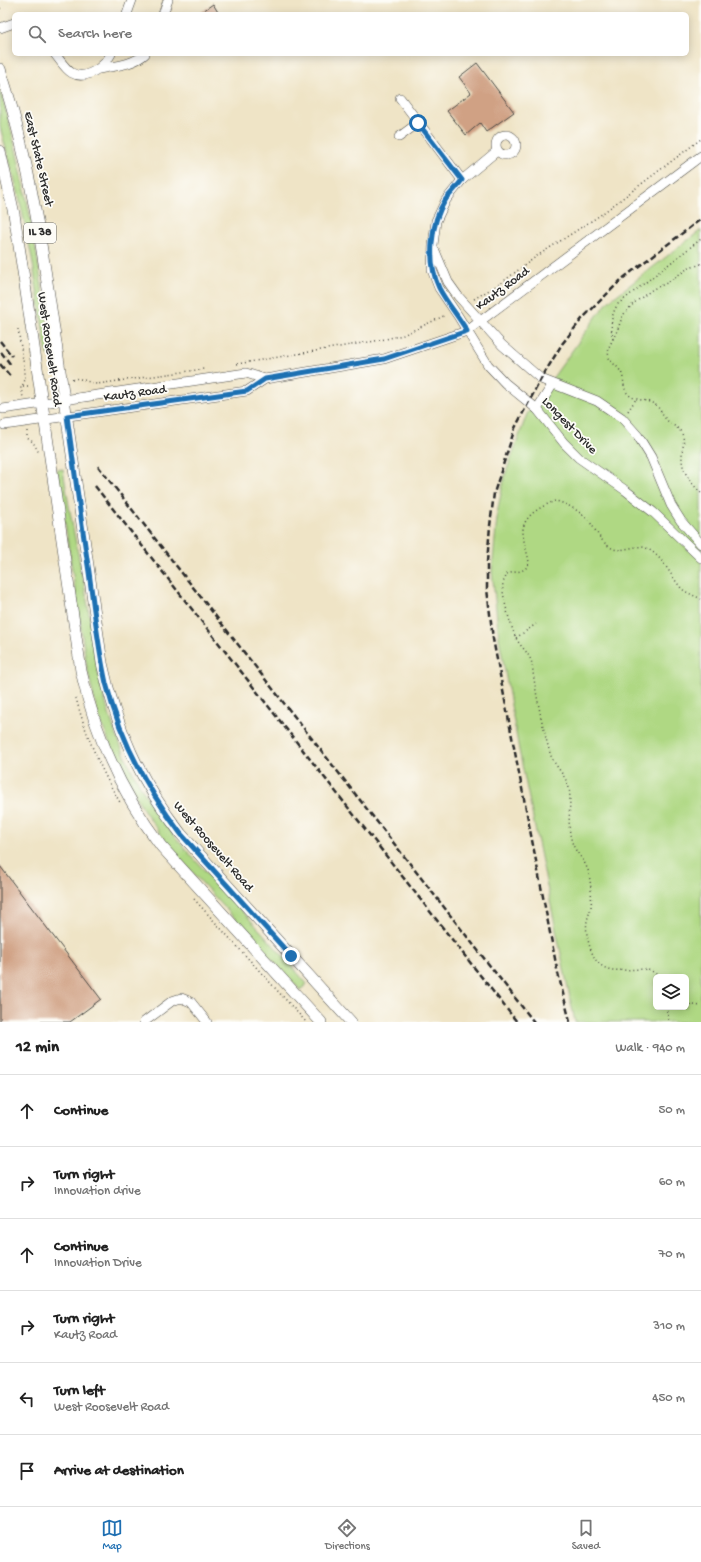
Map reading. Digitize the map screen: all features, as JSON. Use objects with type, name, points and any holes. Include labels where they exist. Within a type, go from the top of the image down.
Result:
[{"type":"main road","name":"East State Street","points":[[0,70],[13,113],[35,205],[64,399]]},
{"type":"main road","name":"West Roosevelt Road","points":[[0,151],[18,238],[81,670],[92,716],[111,764],[133,805],[162,846],[321,1022]]},
{"type":"main road","name":"West Roosevelt Road","points":[[64,399],[102,663],[112,704],[128,749],[145,782],[166,815],[181,834],[351,1022]]},
{"type":"street","points":[[128,12],[132,0]]},
{"type":"street","points":[[164,12],[168,0]]},
{"type":"street","points":[[0,28],[12,24]]},
{"type":"street","points":[[57,56],[72,72],[77,75],[84,74],[106,64],[111,56]]},
{"type":"street","points":[[97,69],[132,62],[142,56]]},
{"type":"street","points":[[400,98],[462,180]]},
{"type":"street","points":[[399,137],[418,123]]},
{"type":"street","name":"Longest Drive","points":[[497,151],[462,180],[446,200],[436,221],[432,270],[439,288],[488,365],[504,383],[537,409],[564,443],[579,458],[625,490],[652,512],[701,558]]},
{"type":"street","name":"Kautz Road","points":[[4,425],[247,391],[265,379],[384,359],[467,331],[701,156]]},
{"type":"street","name":"Longest Drive","points":[[433,245],[448,282],[480,322],[527,368],[541,379],[597,401],[622,418],[638,436],[651,457],[671,505],[681,521],[701,544]]},
{"type":"street","name":"Kautz Road","points":[[2,409],[246,373],[265,379]]},
{"type":"street","points":[[537,409],[553,384]]},
{"type":"street","points":[[144,1022],[172,1001],[181,998],[191,1002],[207,1022]]},
{"type":"path","points":[[473,300],[501,283],[537,256],[599,216],[701,139]]},
{"type":"path","points":[[613,339],[611,332],[611,321],[614,309],[618,304],[701,239]]},
{"type":"path","points":[[701,264],[687,269],[667,283],[653,289],[634,303],[623,315],[609,347],[608,357],[622,374],[625,391],[636,399],[654,404],[660,409],[665,419],[682,434],[684,442],[682,465],[688,478],[701,493]]},
{"type":"path","points":[[236,364],[381,340],[403,334],[446,315]]},
{"type":"path","points":[[18,329],[25,372],[25,380],[21,388],[22,389]]},
{"type":"path","points":[[72,379],[84,379],[90,383],[97,384],[208,369]]},
{"type":"path","points":[[622,418],[636,399]]},
{"type":"path","points":[[655,974],[645,969],[618,971],[608,969],[600,965],[594,957],[587,932],[587,922],[591,899],[590,880],[587,868],[574,849],[571,840],[569,823],[569,789],[567,782],[555,765],[550,754],[539,706],[532,663],[529,654],[516,638],[504,597],[503,583],[507,574],[522,571],[527,568],[529,564],[523,533],[526,521],[537,511],[555,501],[569,505],[582,514],[590,522],[603,541],[612,549],[647,548],[662,562],[688,594],[701,599]]},
{"type":"path","points":[[516,638],[536,624]]},
{"type":"path","points":[[689,1004],[701,1006]]},
{"type":"path","points":[[667,1010],[669,1022]]},
{"type":"green space","points":[[0,90],[17,155],[31,221],[52,354],[47,355],[32,258],[18,192],[0,127]]},
{"type":"green space","points":[[701,230],[701,1022],[575,1022],[519,750],[499,638],[492,571],[498,508],[505,475],[527,414],[609,301]]},
{"type":"green space","points":[[63,469],[70,514],[87,598],[95,657],[101,686],[113,725],[128,763],[148,799],[172,834],[274,945],[307,984],[300,990],[172,850],[143,809],[118,764],[98,715],[87,668],[57,470]]},
{"type":"building","points":[[213,4],[218,12],[201,12]]},
{"type":"building","points":[[477,63],[514,112],[486,132],[480,123],[466,135],[447,111],[471,93],[459,77]]},
{"type":"building","points":[[0,866],[101,999],[70,1022],[0,1022]]},
{"type":"railway","points":[[570,1022],[557,969],[493,639],[487,589],[487,562],[494,493],[515,428],[541,379],[562,344],[582,319],[622,279],[701,219]]},
{"type":"railway","points":[[0,341],[12,356]]},
{"type":"railway","points":[[1,352],[11,365]]},
{"type":"railway","points":[[0,364],[10,376]]},
{"type":"railway","points":[[98,466],[534,1022]]},
{"type":"railway","points":[[95,486],[517,1022]]},
{"type":"route","points":[[291,956],[193,848],[166,815],[145,782],[128,749],[112,704],[102,663],[67,416],[247,391],[265,379],[384,359],[467,331],[439,288],[432,270],[436,221],[446,200],[462,180],[418,123]]}]
